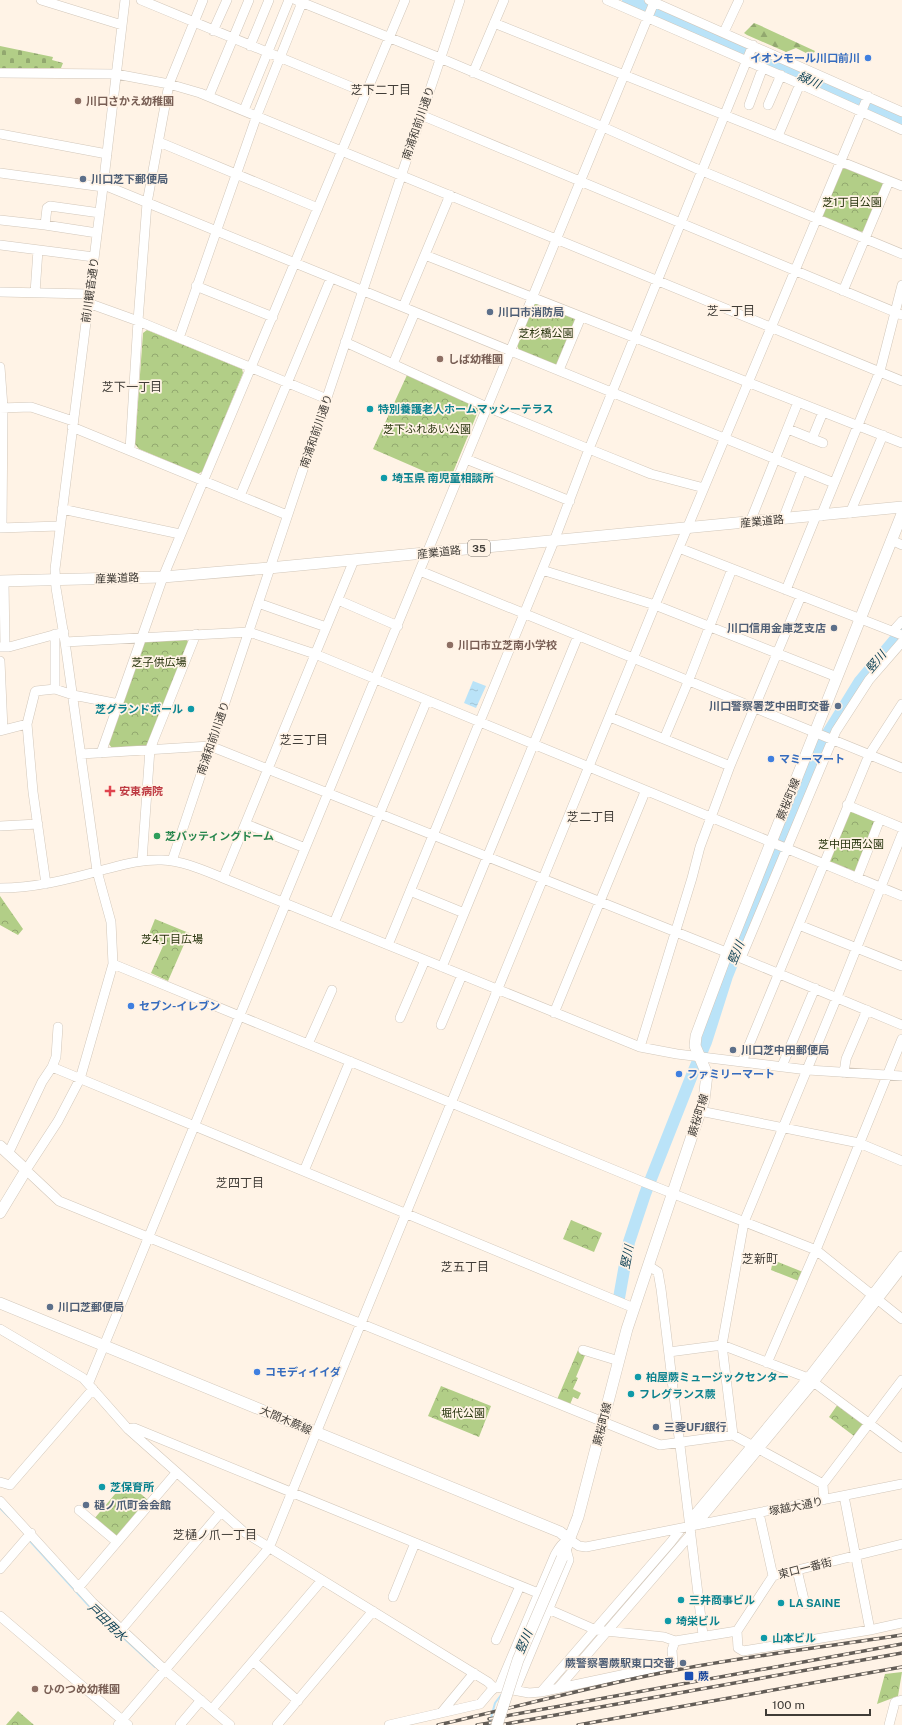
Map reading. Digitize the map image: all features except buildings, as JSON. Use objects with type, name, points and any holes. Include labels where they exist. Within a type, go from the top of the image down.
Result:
[{"type":"main road","name":"産業道路","points":[[2,581],[162,577],[270,568],[902,507]]},
{"type":"main road","name":"蕨桜町線","points":[[497,1725],[518,1660],[566,1549],[578,1517],[634,1308],[700,1112],[707,1082],[705,1068],[696,1046],[696,1036],[734,956],[772,843],[817,734],[837,677],[902,514]]},
{"type":"main road","points":[[0,1213],[26,1170],[3,1152]]},
{"type":"main road","name":"大間木蕨線","points":[[0,1303],[560,1532],[566,1549]]},
{"type":"street","points":[[40,0],[122,25]]},
{"type":"street","name":"前川観音通り","points":[[59,633],[55,580],[59,526],[104,186],[125,0]]},
{"type":"street","points":[[141,0],[162,4],[213,31],[366,93]]},
{"type":"street","points":[[130,450],[147,203],[169,84],[203,0]]},
{"type":"street","points":[[213,31],[227,0]]},
{"type":"street","points":[[209,96],[249,0]]},
{"type":"street","points":[[250,46],[269,0]]},
{"type":"street","points":[[244,110],[289,0]]},
{"type":"street","points":[[102,753],[162,577],[405,0]]},
{"type":"street","name":"南浦和前川通り","points":[[172,861],[400,174],[460,0]]},
{"type":"street","points":[[474,73],[504,0]]},
{"type":"street","points":[[608,0],[763,67],[902,130]]},
{"type":"street","points":[[724,32],[739,0]]},
{"type":"street","points":[[178,338],[215,231],[257,115],[281,58],[300,1],[440,58],[702,171],[902,254]]},
{"type":"street","points":[[0,1482],[10,1486],[91,1386],[104,1345],[240,1016],[305,848],[511,351],[653,1],[902,112]]},
{"type":"street","points":[[494,22],[902,186]]},
{"type":"street","points":[[388,945],[554,541],[589,449],[752,45]]},
{"type":"street","points":[[748,105],[763,67]]},
{"type":"street","points":[[0,73],[116,74],[169,84],[209,96],[902,381]]},
{"type":"street","points":[[768,105],[781,75]]},
{"type":"street","points":[[778,136],[800,84]]},
{"type":"street","points":[[1,1620],[123,1723],[165,1670],[269,1548],[655,605],[868,96]]},
{"type":"street","points":[[420,115],[898,314]]},
{"type":"street","points":[[0,134],[107,154]]},
{"type":"street","points":[[159,142],[318,208]]},
{"type":"street","points":[[0,173],[104,186],[834,483]]},
{"type":"street","points":[[843,291],[889,181]]},
{"type":"street","points":[[403,307],[450,195]]},
{"type":"street","points":[[44,225],[47,208],[50,206],[100,213]]},
{"type":"street","points":[[0,220],[97,233]]},
{"type":"street","points":[[0,245],[94,257]]},
{"type":"street","points":[[35,293],[38,250]]},
{"type":"street","points":[[425,255],[902,443]]},
{"type":"street","points":[[240,496],[331,278]]},
{"type":"street","points":[[786,590],[834,483],[880,372],[898,314],[902,285]]},
{"type":"street","points":[[196,286],[272,317]]},
{"type":"street","points":[[0,292],[35,293],[88,299],[326,399]]},
{"type":"street","points":[[393,364],[415,312]]},
{"type":"street","points":[[558,370],[581,317]]},
{"type":"street","points":[[345,342],[487,407],[589,449],[651,474],[704,488]]},
{"type":"street","points":[[0,367],[2,467],[1,527],[59,526]]},
{"type":"street","points":[[750,522],[798,402]]},
{"type":"street","points":[[1,408],[31,407],[287,515]]},
{"type":"street","points":[[812,439],[823,412]]},
{"type":"street","points":[[788,429],[823,443]]},
{"type":"street","points":[[850,513],[882,435]]},
{"type":"street","points":[[466,459],[570,501]]},
{"type":"street","points":[[783,519],[802,470]]},
{"type":"street","points":[[62,509],[180,534]]},
{"type":"street","points":[[891,540],[902,545]]},
{"type":"street","points":[[679,548],[897,633],[902,621]]},
{"type":"street","points":[[223,878],[354,560]]},
{"type":"street","points":[[664,739],[732,569]]},
{"type":"street","points":[[542,570],[655,605],[837,677]]},
{"type":"street","points":[[420,571],[634,658],[754,709],[902,768]]},
{"type":"street","points":[[2,581],[3,647],[59,633]]},
{"type":"street","points":[[640,1047],[676,932],[700,847],[730,766],[801,596]]},
{"type":"street","points":[[338,600],[398,626]]},
{"type":"street","points":[[258,603],[326,627]]},
{"type":"street","points":[[65,642],[141,636],[249,632],[316,654],[646,792],[902,896]]},
{"type":"street","points":[[59,633],[65,642],[97,871],[111,922],[113,964],[80,1079],[58,1121],[26,1170],[59,1201],[603,1423],[660,1445],[733,1435],[823,1484]]},
{"type":"street","points":[[55,689],[59,633]]},
{"type":"street","points":[[142,861],[150,749],[196,634]]},
{"type":"street","points":[[442,967],[532,744],[578,636]]},
{"type":"street","points":[[734,956],[785,848],[831,740],[869,680],[902,642]]},
{"type":"street","points":[[0,661],[1,730],[27,724]]},
{"type":"street","points":[[46,884],[33,792],[27,724],[35,692],[36,690],[55,689],[73,695],[119,704]]},
{"type":"street","points":[[334,923],[426,700]]},
{"type":"street","points":[[742,1062],[800,925],[868,755],[902,704]]},
{"type":"street","points":[[610,717],[730,766]]},
{"type":"street","points":[[81,754],[210,746],[838,997],[902,1025]]},
{"type":"street","points":[[554,1013],[646,792]]},
{"type":"street","points":[[847,805],[902,828]]},
{"type":"street","points":[[857,878],[880,819]]},
{"type":"street","points":[[0,826],[38,824]]},
{"type":"street","points":[[246,824],[305,848]]},
{"type":"street","points":[[733,1435],[722,1345],[744,1222],[782,1127],[808,1070],[838,997],[856,947],[902,834]]},
{"type":"street","points":[[0,888],[18,888],[46,884],[142,861],[172,861],[186,864],[223,878],[640,1047],[808,1070],[902,1076]]},
{"type":"street","points":[[410,891],[464,913]]},
{"type":"street","points":[[800,925],[902,966]]},
{"type":"street","points":[[400,1018],[424,960]]},
{"type":"street","points":[[113,964],[649,1184],[816,1250],[902,1320]]},
{"type":"street","points":[[440,1025],[462,975]]},
{"type":"street","points":[[782,1066],[815,988]]},
{"type":"street","points":[[308,1044],[332,990]]},
{"type":"street","points":[[844,1073],[846,1059],[867,1010]]},
{"type":"street","points":[[3,1152],[52,1067],[56,1056],[58,1027]]},
{"type":"street","points":[[767,1362],[816,1250],[902,1039]]},
{"type":"street","points":[[304,1171],[350,1061]]},
{"type":"street","points":[[52,1067],[634,1308]]},
{"type":"street","points":[[700,1112],[782,1127],[859,1144],[902,1161]]},
{"type":"street","points":[[559,1687],[608,1632],[755,1447],[811,1380],[875,1297],[902,1256]]},
{"type":"street","points":[[649,1266],[656,1270],[659,1275],[692,1527],[702,1635]]},
{"type":"street","points":[[875,1297],[902,1268]]},
{"type":"street","points":[[0,1329],[91,1386],[128,1429],[244,1532],[496,1687],[530,1693],[541,1692],[673,1664],[672,1650],[675,1641]]},
{"type":"street","points":[[669,1352],[722,1345],[811,1380],[902,1448]]},
{"type":"street","points":[[583,1350],[619,1362]]},
{"type":"street","points":[[824,1500],[823,1484],[902,1380]]},
{"type":"street","points":[[128,1429],[134,1428],[538,1593]]},
{"type":"street","points":[[78,1588],[176,1473]]},
{"type":"street","name":"塚越大通り","points":[[566,1549],[578,1546],[586,1547],[692,1527],[902,1484]]},
{"type":"street","points":[[844,1496],[870,1630]]},
{"type":"street","points":[[0,1501],[78,1588],[121,1630],[165,1670],[230,1725]]},
{"type":"street","points":[[79,1510],[117,1542]]},
{"type":"street","points":[[121,1630],[222,1512]]},
{"type":"street","points":[[759,1513],[772,1576]]},
{"type":"street","points":[[541,1692],[596,1630],[671,1542],[681,1528]]},
{"type":"street","points":[[0,1569],[30,1534]]},
{"type":"street","points":[[389,1725],[480,1704],[496,1687],[555,1555],[563,1542],[569,1560],[515,1690]]},
{"type":"street","points":[[393,1597],[415,1543]]},
{"type":"street","name":"東口一番街","points":[[736,1631],[772,1576],[902,1544]]},
{"type":"street","points":[[797,1570],[805,1604],[803,1604]]},
{"type":"street","points":[[212,1709],[322,1580]]},
{"type":"street","points":[[496,1640],[520,1586]]},
{"type":"street","points":[[548,1608],[596,1630],[664,1637],[675,1641],[702,1635],[736,1631],[738,1648],[743,1650],[870,1630],[902,1623]]},
{"type":"street","points":[[277,1725],[373,1611]]},
{"type":"street","points":[[253,1661],[298,1701]]},
{"type":"street","points":[[441,1713],[474,1673]]},
{"type":"street","points":[[180,1725],[201,1700]]},
{"type":"street","points":[[889,1725],[895,1702],[902,1700]]},
{"type":"green space","points":[[754,23],[815,51],[812,56],[796,48],[786,52],[744,33]]},
{"type":"green space","points":[[0,46],[53,57],[52,60],[63,63],[61,68],[0,68]]},
{"type":"green space","name":"芝1丁目公園","points":[[847,165],[885,184],[866,230],[861,232],[824,218],[822,214],[842,167]]},
{"type":"green space","name":"芝杉橋公園","points":[[537,303],[574,317],[576,321],[558,364],[556,365],[519,350],[517,345],[533,305]]},
{"type":"green space","points":[[147,330],[242,369],[243,373],[203,471],[198,474],[139,449],[135,444],[143,333]]},
{"type":"green space","name":"芝下ふれあい公園","points":[[407,375],[478,407],[479,409],[449,482],[373,449]]},
{"type":"green space","name":"芝子供広場","points":[[185,638],[189,643],[149,744],[145,747],[112,748],[108,743],[143,643],[147,640]]},
{"type":"green space","name":"芝中田西公園","points":[[848,811],[876,820],[857,870],[853,872],[831,863],[829,857]]},
{"type":"green space","points":[[0,896],[23,929],[18,935],[0,925]]},
{"type":"green space","name":"芝4丁目広場","points":[[155,919],[189,933],[168,981],[151,973],[163,946],[147,939]]},
{"type":"green space","points":[[571,1220],[602,1233],[594,1252],[563,1239]]},
{"type":"green space","points":[[773,1260],[803,1272],[799,1281],[771,1270]]},
{"type":"green space","points":[[578,1350],[586,1353],[576,1377],[578,1378],[573,1389],[581,1393],[578,1399],[573,1397],[569,1407],[556,1402]]},
{"type":"green space","name":"堀代公園","points":[[441,1386],[491,1406],[479,1437],[428,1416]]},
{"type":"green space","points":[[838,1404],[864,1423],[854,1436],[829,1417]]},
{"type":"green space","points":[[126,1481],[149,1501],[120,1535],[114,1535],[94,1519]]},
{"type":"green space","points":[[902,1672],[898,1696],[877,1704],[885,1674]]},
{"type":"green space","points":[[18,1711],[34,1725],[6,1725]]},
{"type":"water","points":[[473,681],[486,686],[476,708],[464,703]]},
{"type":"waterway","name":"緑川","points":[[628,0],[796,72],[902,121]]},
{"type":"waterway","name":"竪川","points":[[619,1298],[629,1242],[645,1194],[706,1042],[727,976],[808,773],[828,733],[860,681],[902,631]]},
{"type":"waterway","name":"戸田用水","points":[[0,1508],[9,1517]]},
{"type":"waterway","name":"戸田用水","points":[[29,1540],[90,1607],[155,1667]]},
{"type":"waterway","name":"竪川","points":[[489,1725],[495,1703],[501,1695]]},
{"type":"railway","points":[[438,1725],[671,1671],[758,1656],[902,1635]]},
{"type":"railway","points":[[489,1719],[902,1644]]},
{"type":"railway","points":[[500,1725],[902,1653]]},
{"type":"railway","points":[[578,1725],[902,1667]]},
{"type":"railway","points":[[477,1725],[495,1722]]},
{"type":"place","name":"イオンモール川口前川","points":[[868,58]]},
{"type":"place","name":"川口さかえ幼稚園","points":[[78,101]]},
{"type":"place","name":"川口芝下郵便局","points":[[83,179]]},
{"type":"place","name":"川口市消防局","points":[[490,312]]},
{"type":"place","name":"しば幼稚園","points":[[440,359]]},
{"type":"place","name":"特別養護老人ホームマッシーテラス","points":[[370,409]]},
{"type":"place","name":"埼玉県 南児童相談所","points":[[384,478]]},
{"type":"place","name":"川口信用金庫芝支店","points":[[834,628]]},
{"type":"place","name":"川口市立芝南小学校","points":[[450,645]]},
{"type":"place","name":"川口警察署芝中田町交番","points":[[838,706]]},
{"type":"place","name":"芝グランドボール","points":[[191,709]]},
{"type":"place","name":"マミーマート","points":[[771,759]]},
{"type":"place","name":"安東病院","points":[[110,791]]},
{"type":"place","name":"芝バッティングドーム","points":[[157,836]]},
{"type":"place","name":"セブン-イレブン","points":[[131,1006]]},
{"type":"place","name":"川口芝中田郵便局","points":[[733,1050]]},
{"type":"place","name":"ファミリーマート","points":[[679,1074]]},
{"type":"place","name":"川口芝郵便局","points":[[50,1307]]},
{"type":"place","name":"コモディイイダ","points":[[257,1372]]},
{"type":"place","name":"柏屋蕨ミュージックセンター","points":[[638,1377]]},
{"type":"place","name":"フレグランス蕨","points":[[631,1394]]},
{"type":"place","name":"三菱UFJ銀行","points":[[656,1427]]},
{"type":"place","name":"芝保育所","points":[[102,1487]]},
{"type":"place","name":"樋ノ爪町会会館","points":[[86,1505]]},
{"type":"place","name":"三井商事ビル","points":[[681,1600]]},
{"type":"place","name":"LA SAINE","points":[[781,1603]]},
{"type":"place","name":"埼栄ビル","points":[[668,1621]]},
{"type":"place","name":"山本ビル","points":[[764,1638]]},
{"type":"place","name":"蕨警察署蕨駅東口交番","points":[[683,1663]]},
{"type":"place","name":"蕨","points":[[689,1676]]},
{"type":"place","name":"ひのつめ幼稚園","points":[[35,1689]]},
{"type":"district","name":"芝下二丁目","points":[[381,90]]},
{"type":"district","name":"芝一丁目","points":[[731,311]]},
{"type":"district","name":"芝下一丁目","points":[[132,387]]},
{"type":"district","name":"芝三丁目","points":[[304,740]]},
{"type":"district","name":"芝二丁目","points":[[591,817]]},
{"type":"district","name":"芝四丁目","points":[[240,1183]]},
{"type":"district","name":"芝新町","points":[[760,1259]]},
{"type":"district","name":"芝五丁目","points":[[465,1267]]},
{"type":"district","name":"芝樋ノ爪一丁目","points":[[215,1535]]}]
